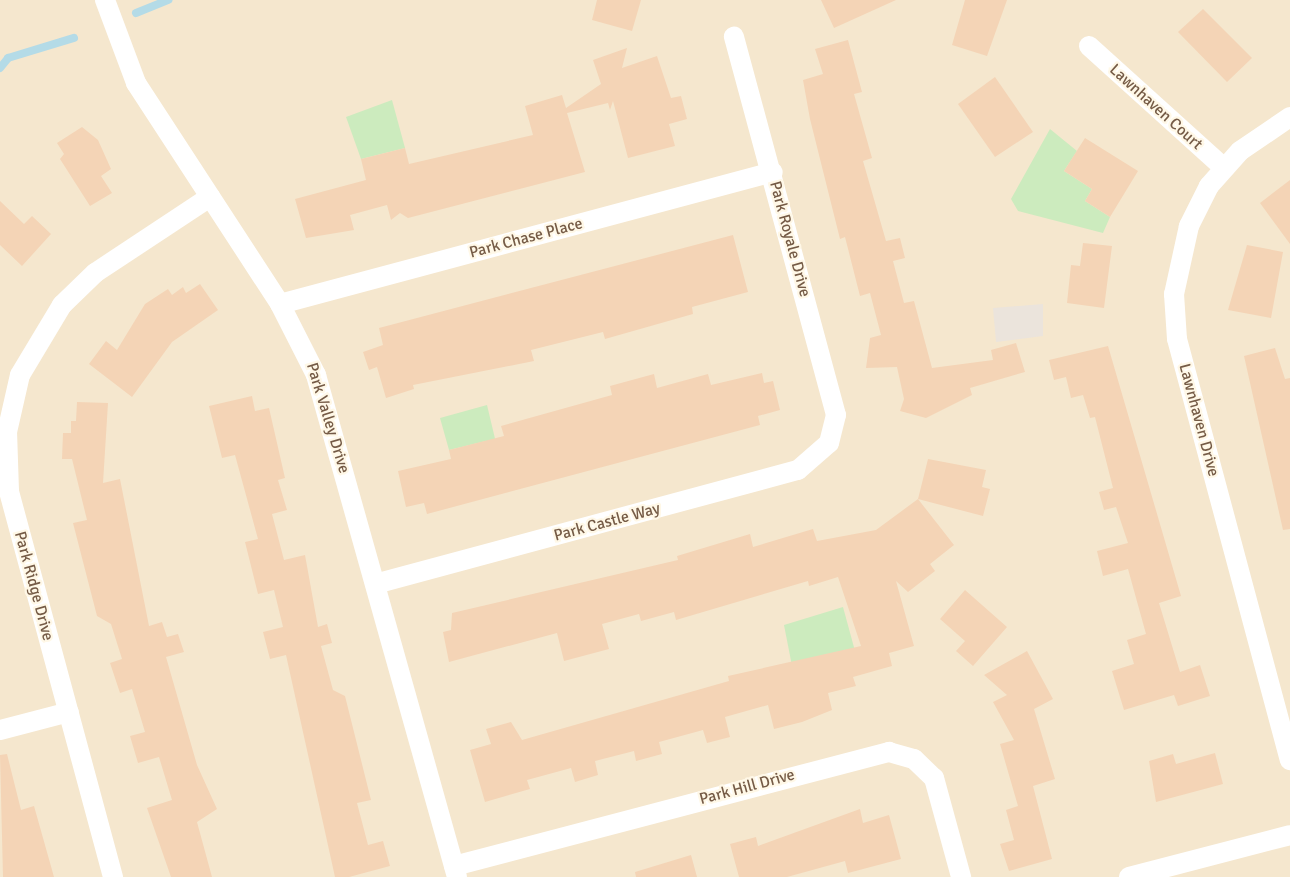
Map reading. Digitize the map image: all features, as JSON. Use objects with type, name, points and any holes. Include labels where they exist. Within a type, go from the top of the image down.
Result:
[{"type":"street","name":"Park Valley Drive","points":[[105,0],[136,83],[280,304],[303,344],[328,411],[455,872]]},
{"type":"street","name":"Park Royale Drive","points":[[734,36],[836,415],[829,443]]},
{"type":"street","name":"Lawnhaven Court","points":[[1089,46],[1224,168]]},
{"type":"street","name":"Lawnhaven Drive","points":[[1290,117],[1224,168],[1189,226],[1176,271],[1177,339],[1290,760]]},
{"type":"street","name":"Park Chase Place","points":[[280,304],[772,172]]},
{"type":"street","name":"Park Ridge Drive","points":[[113,877],[9,491],[10,409],[40,333],[77,288],[210,197]]},
{"type":"street","name":"Park Castle Way","points":[[375,584],[798,470],[818,459],[829,443]]},
{"type":"street","points":[[0,730],[69,712]]},
{"type":"street","name":"Park Hill Drive","points":[[455,872],[890,752],[914,759],[934,778],[961,877]]},
{"type":"street","points":[[1129,877],[1290,835]]},
{"type":"shaded area","points":[[0,0],[1290,0],[1290,877],[0,877]]},
{"type":"shaded area","points":[[1043,304],[1043,336],[996,342],[993,308]]},
{"type":"green space","points":[[392,100],[405,148],[361,159],[346,117]]},
{"type":"green space","points":[[1050,129],[1077,151],[1064,171],[1092,189],[1085,201],[1110,217],[1103,233],[1018,211],[1011,199]]},
{"type":"green space","points":[[487,405],[497,447],[486,441],[449,450],[440,418]]},
{"type":"green space","points":[[843,607],[855,651],[792,666],[784,625]]},
{"type":"building","points":[[597,0],[641,0],[632,31],[592,20]]},
{"type":"building","points":[[821,0],[896,0],[834,28]]},
{"type":"building","points":[[965,0],[1007,0],[987,56],[952,45]]},
{"type":"building","points":[[1203,9],[1252,58],[1227,82],[1178,32]]},
{"type":"building","points":[[848,40],[862,92],[854,94],[872,158],[863,161],[886,241],[900,238],[905,258],[893,261],[904,303],[914,301],[932,368],[993,360],[991,350],[1016,343],[1025,372],[970,388],[972,395],[926,418],[900,411],[904,399],[897,367],[866,368],[870,338],[881,335],[870,293],[860,296],[845,237],[840,239],[810,119],[803,80],[823,74],[815,49]]},
{"type":"building","points":[[627,48],[622,68],[657,56],[671,98],[681,96],[687,119],[669,124],[675,146],[628,158],[613,101],[610,110],[608,103],[567,113],[585,172],[408,218],[400,213],[391,220],[387,205],[350,215],[354,230],[306,238],[295,199],[366,180],[361,159],[405,148],[409,164],[533,135],[525,106],[562,95],[566,108],[601,84],[593,60]]},
{"type":"building","points":[[995,77],[1033,132],[995,157],[958,104]]},
{"type":"building","points":[[82,127],[98,140],[111,169],[101,176],[112,193],[90,206],[60,159],[64,154],[57,143]]},
{"type":"building","points":[[1085,138],[1138,171],[1110,217],[1085,201],[1092,189],[1064,171]]},
{"type":"building","points":[[1290,180],[1290,244],[1260,203]]},
{"type":"building","points":[[0,201],[24,224],[32,216],[51,234],[22,266],[0,245]]},
{"type":"building","points":[[733,235],[748,292],[692,307],[693,314],[605,339],[603,332],[531,350],[534,361],[413,385],[414,389],[386,398],[377,367],[369,370],[363,352],[383,345],[379,328]]},
{"type":"building","points":[[1083,243],[1112,246],[1104,308],[1067,303],[1071,265],[1080,266]]},
{"type":"building","points":[[1247,245],[1283,252],[1271,318],[1228,310]]},
{"type":"building","points":[[200,284],[218,310],[172,342],[132,397],[89,364],[106,341],[117,350],[145,304],[168,289],[172,295],[183,287],[186,293]]},
{"type":"building","points":[[1108,346],[1181,596],[1159,603],[1180,672],[1200,665],[1210,696],[1178,706],[1174,695],[1124,710],[1112,671],[1134,664],[1127,640],[1146,634],[1128,569],[1103,576],[1097,551],[1128,543],[1116,507],[1104,510],[1099,492],[1113,488],[1095,417],[1090,418],[1083,395],[1071,398],[1066,377],[1054,380],[1049,360]]},
{"type":"building","points":[[1275,348],[1285,379],[1290,378],[1290,529],[1283,530],[1244,356]]},
{"type":"building","points":[[762,373],[764,383],[773,381],[780,410],[758,416],[760,425],[427,514],[424,503],[406,507],[398,471],[451,459],[449,450],[504,436],[501,426],[612,395],[610,386],[654,374],[657,388],[708,374],[711,385]]},
{"type":"building","points":[[252,396],[255,411],[269,408],[285,478],[278,480],[287,510],[272,514],[284,560],[305,555],[318,627],[327,624],[332,643],[321,646],[333,690],[345,696],[371,800],[357,803],[368,845],[383,841],[390,866],[349,877],[335,877],[286,655],[270,659],[263,632],[283,627],[274,590],[258,594],[245,542],[258,539],[235,455],[222,458],[209,406]]},
{"type":"building","points":[[77,402],[108,403],[103,483],[120,479],[149,626],[162,622],[167,637],[178,634],[184,652],[166,657],[197,765],[217,809],[197,822],[212,877],[171,877],[147,808],[172,800],[159,757],[138,763],[130,736],[145,732],[132,689],[120,693],[110,663],[122,659],[111,624],[97,616],[73,523],[87,520],[72,459],[62,459],[63,433],[71,433],[71,421],[76,421]]},
{"type":"building","points":[[928,459],[986,470],[982,487],[990,489],[983,516],[918,499]]},
{"type":"building","points":[[918,499],[954,545],[930,564],[935,571],[908,592],[896,581],[914,646],[889,653],[892,666],[853,677],[856,686],[828,693],[832,710],[802,722],[774,729],[768,705],[725,717],[730,737],[707,743],[703,730],[659,742],[662,754],[636,761],[634,751],[595,761],[598,775],[575,782],[571,768],[527,780],[530,789],[485,802],[470,750],[491,744],[486,729],[511,722],[522,740],[729,681],[728,676],[861,646],[838,577],[809,586],[808,581],[676,620],[674,612],[641,621],[639,614],[602,624],[609,649],[564,661],[557,633],[449,662],[443,632],[451,630],[452,613],[678,560],[677,556],[750,534],[753,547],[813,529],[817,541],[876,530]]},
{"type":"building","points":[[965,590],[1007,627],[973,666],[956,651],[965,641],[940,619]]},
{"type":"building","points":[[1027,651],[1053,699],[1034,709],[1055,779],[1033,786],[1052,859],[1009,871],[1000,844],[1014,840],[1006,810],[1018,806],[1000,744],[1014,740],[993,702],[1007,695],[984,675]]},
{"type":"building","points":[[1215,753],[1223,784],[1156,802],[1149,761],[1173,754],[1176,764]]},
{"type":"building","points":[[7,754],[21,810],[34,806],[54,877],[3,877],[0,755]]},
{"type":"building","points":[[860,809],[863,823],[889,815],[901,859],[848,873],[845,861],[787,877],[739,877],[730,844],[756,837],[758,846]]},
{"type":"building","points":[[691,855],[697,877],[636,877],[635,872]]},
{"type":"waterway","points":[[136,13],[169,0]]},
{"type":"waterway","points":[[0,68],[8,58],[74,38]]}]
